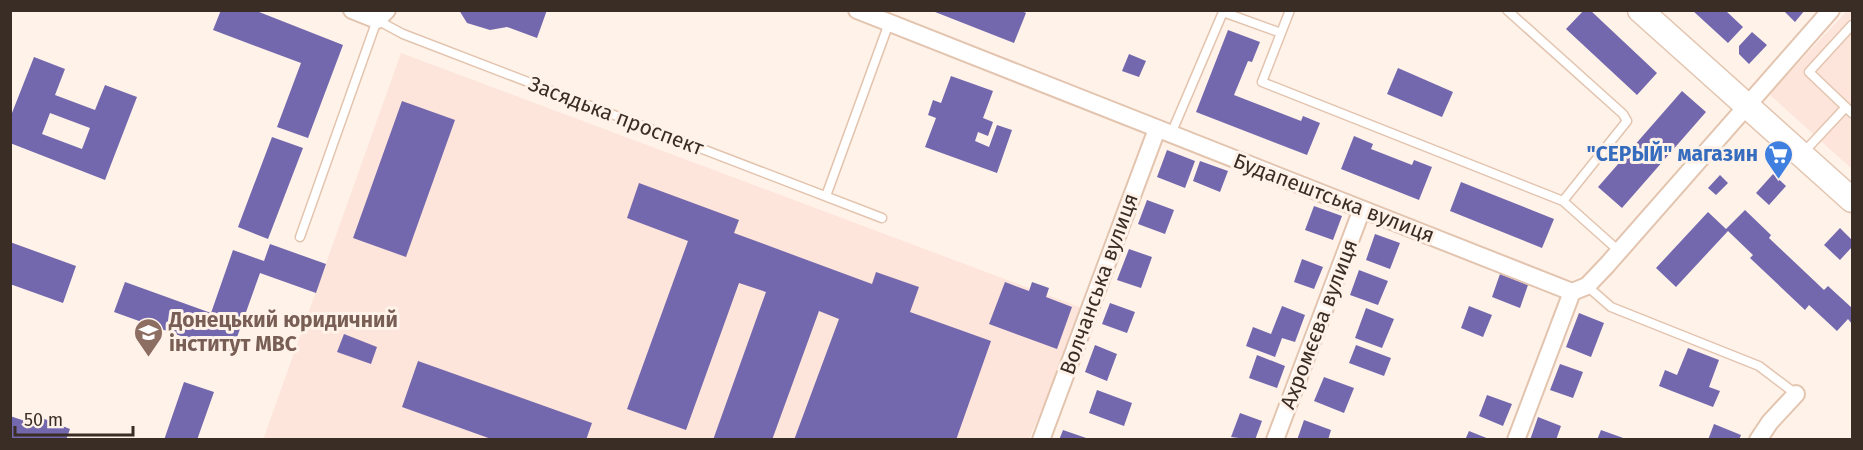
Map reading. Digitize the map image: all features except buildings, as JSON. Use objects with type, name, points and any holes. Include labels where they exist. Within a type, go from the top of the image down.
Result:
[{"type":"street","name":"Засядька проспект","points":[[352,10],[382,15]]},
{"type":"street","name":"Будапештська вулиця","points":[[857,10],[892,17],[1164,131],[1362,209],[1580,289]]},
{"type":"street","points":[[1640,10],[1852,200]]},
{"type":"street","points":[[1516,440],[1580,289],[1619,251],[1831,10]]},
{"type":"street","name":"Волчанська вулиця","points":[[1041,440],[1164,131]]},
{"type":"street","name":"Ахромєєва вулиця","points":[[1275,440],[1362,209]]},
{"type":"street","points":[[1758,440],[1770,422],[1796,394]]},
{"type":"lane","points":[[1290,10],[1262,82],[1563,201],[1619,251]]},
{"type":"lane","points":[[1507,10],[1623,114],[1627,121],[1563,201]]},
{"type":"lane","points":[[1164,131],[1223,12],[1281,33]]},
{"type":"lane","name":"Засядька проспект","points":[[382,15],[403,34],[882,218]]},
{"type":"lane","points":[[300,237],[382,15]]},
{"type":"lane","points":[[826,196],[892,17]]},
{"type":"lane","points":[[1802,155],[1849,110],[1809,72],[1852,25]]},
{"type":"lane","points":[[1580,289],[1611,308],[1759,366],[1796,394]]},
{"type":"shaded area","points":[[1847,11],[1852,11],[1852,169],[1769,94]]},
{"type":"shaded area","points":[[401,53],[1085,309],[1029,439],[263,440]]},
{"type":"place","name":"\"СЕРЫЙ\" магазин","points":[[1779,180]]},
{"type":"place","name":"Донецький юридичний інститут МВС","points":[[148,358]]}]
